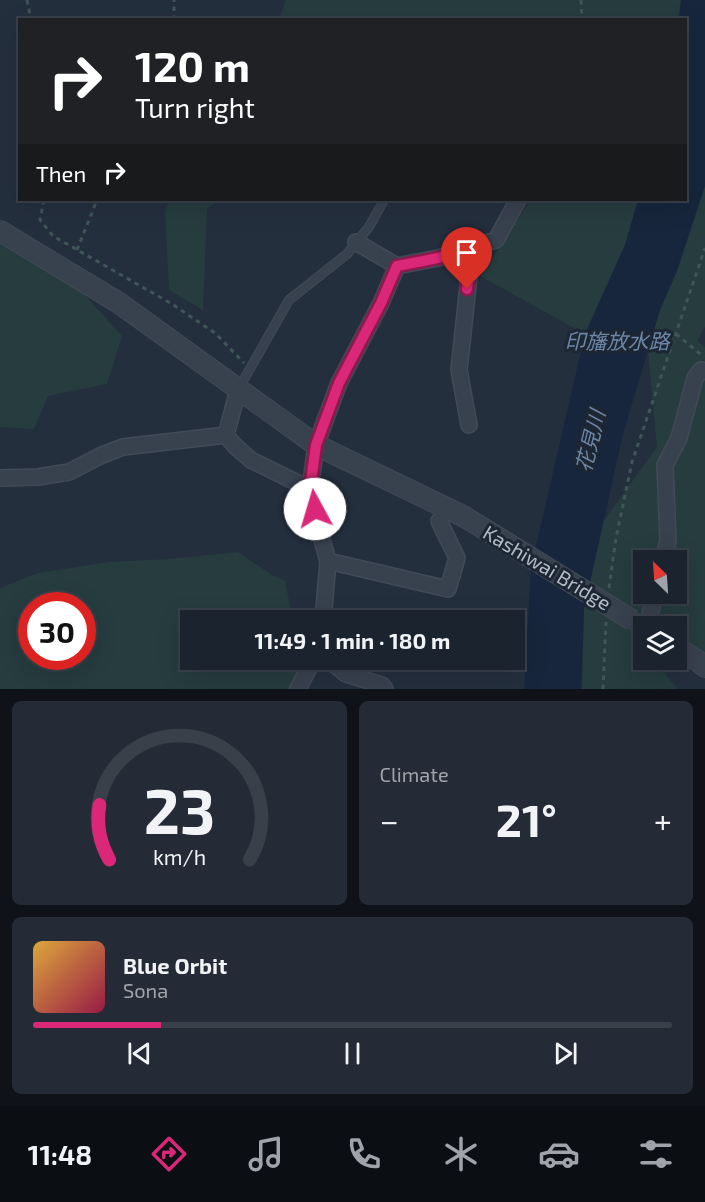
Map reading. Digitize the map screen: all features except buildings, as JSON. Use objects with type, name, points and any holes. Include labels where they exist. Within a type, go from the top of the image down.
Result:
[{"type":"street","points":[[357,242],[397,266],[438,258],[496,240],[517,201]]},
{"type":"street","name":"Kashiwai Bridge","points":[[0,231],[119,303],[316,445],[462,516],[633,619]]},
{"type":"street","points":[[469,426],[459,370],[472,248]]},
{"type":"street","points":[[324,610],[328,561],[310,489],[316,445],[339,383],[381,303],[397,266]]},
{"type":"street","points":[[666,550],[668,541],[665,465],[679,438],[695,378],[701,370],[705,371]]},
{"type":"street","points":[[226,435],[238,390]]},
{"type":"street","points":[[0,478],[38,477],[69,471],[102,454],[123,447],[226,435]]},
{"type":"street","points":[[226,435],[251,460],[310,489]]},
{"type":"street","points":[[328,561],[448,588],[456,558],[439,521]]},
{"type":"street","points":[[687,654],[705,667]]},
{"type":"street","points":[[298,689],[307,670]]},
{"type":"street","points":[[341,670],[346,674],[382,685],[385,689]]},
{"type":"lane","points":[[238,390],[289,300],[347,254],[369,227],[383,201]]},
{"type":"path","points":[[27,0],[31,18]]},
{"type":"path","points":[[174,0],[174,18]]},
{"type":"path","points":[[581,0],[582,18]]},
{"type":"path","points":[[44,201],[40,220],[53,236],[172,304],[215,333],[249,368]]},
{"type":"path","points":[[77,250],[97,201]]},
{"type":"path","points":[[608,595],[616,537],[632,462],[705,248]]},
{"type":"path","points":[[675,334],[705,358]]},
{"type":"path","points":[[603,689],[606,617]]},
{"type":"green space","points":[[286,0],[681,0],[678,18],[279,18]]},
{"type":"green space","points":[[705,184],[705,327],[697,341],[705,347],[705,660],[687,665],[687,616],[633,616],[633,670],[672,670],[664,673],[678,689],[582,689],[584,609],[603,522],[657,447],[648,350],[669,270]]},
{"type":"green space","points":[[170,201],[218,201],[207,209],[203,310],[169,290],[165,211]]},
{"type":"green space","points":[[530,201],[638,201],[625,245],[585,334],[480,276]]},
{"type":"green space","points":[[0,233],[38,244],[122,336],[107,384],[48,396],[34,429],[0,427]]},
{"type":"green space","points":[[238,552],[285,581],[291,610],[180,610],[180,670],[303,670],[289,689],[0,689],[0,588],[38,573],[109,562]]},
{"type":"water","name":"印旛放水路","points":[[681,0],[705,0],[705,186],[677,271],[660,310],[623,434],[584,609],[581,689],[524,689],[531,568],[585,334],[625,245],[638,201],[687,201],[687,18],[679,18]]},
{"type":"route","points":[[315,509],[310,489],[316,445],[339,383],[381,303],[397,266],[472,248],[467,289]]},
{"type":"water label","name":"花見川","points":[[591,441]]}]
